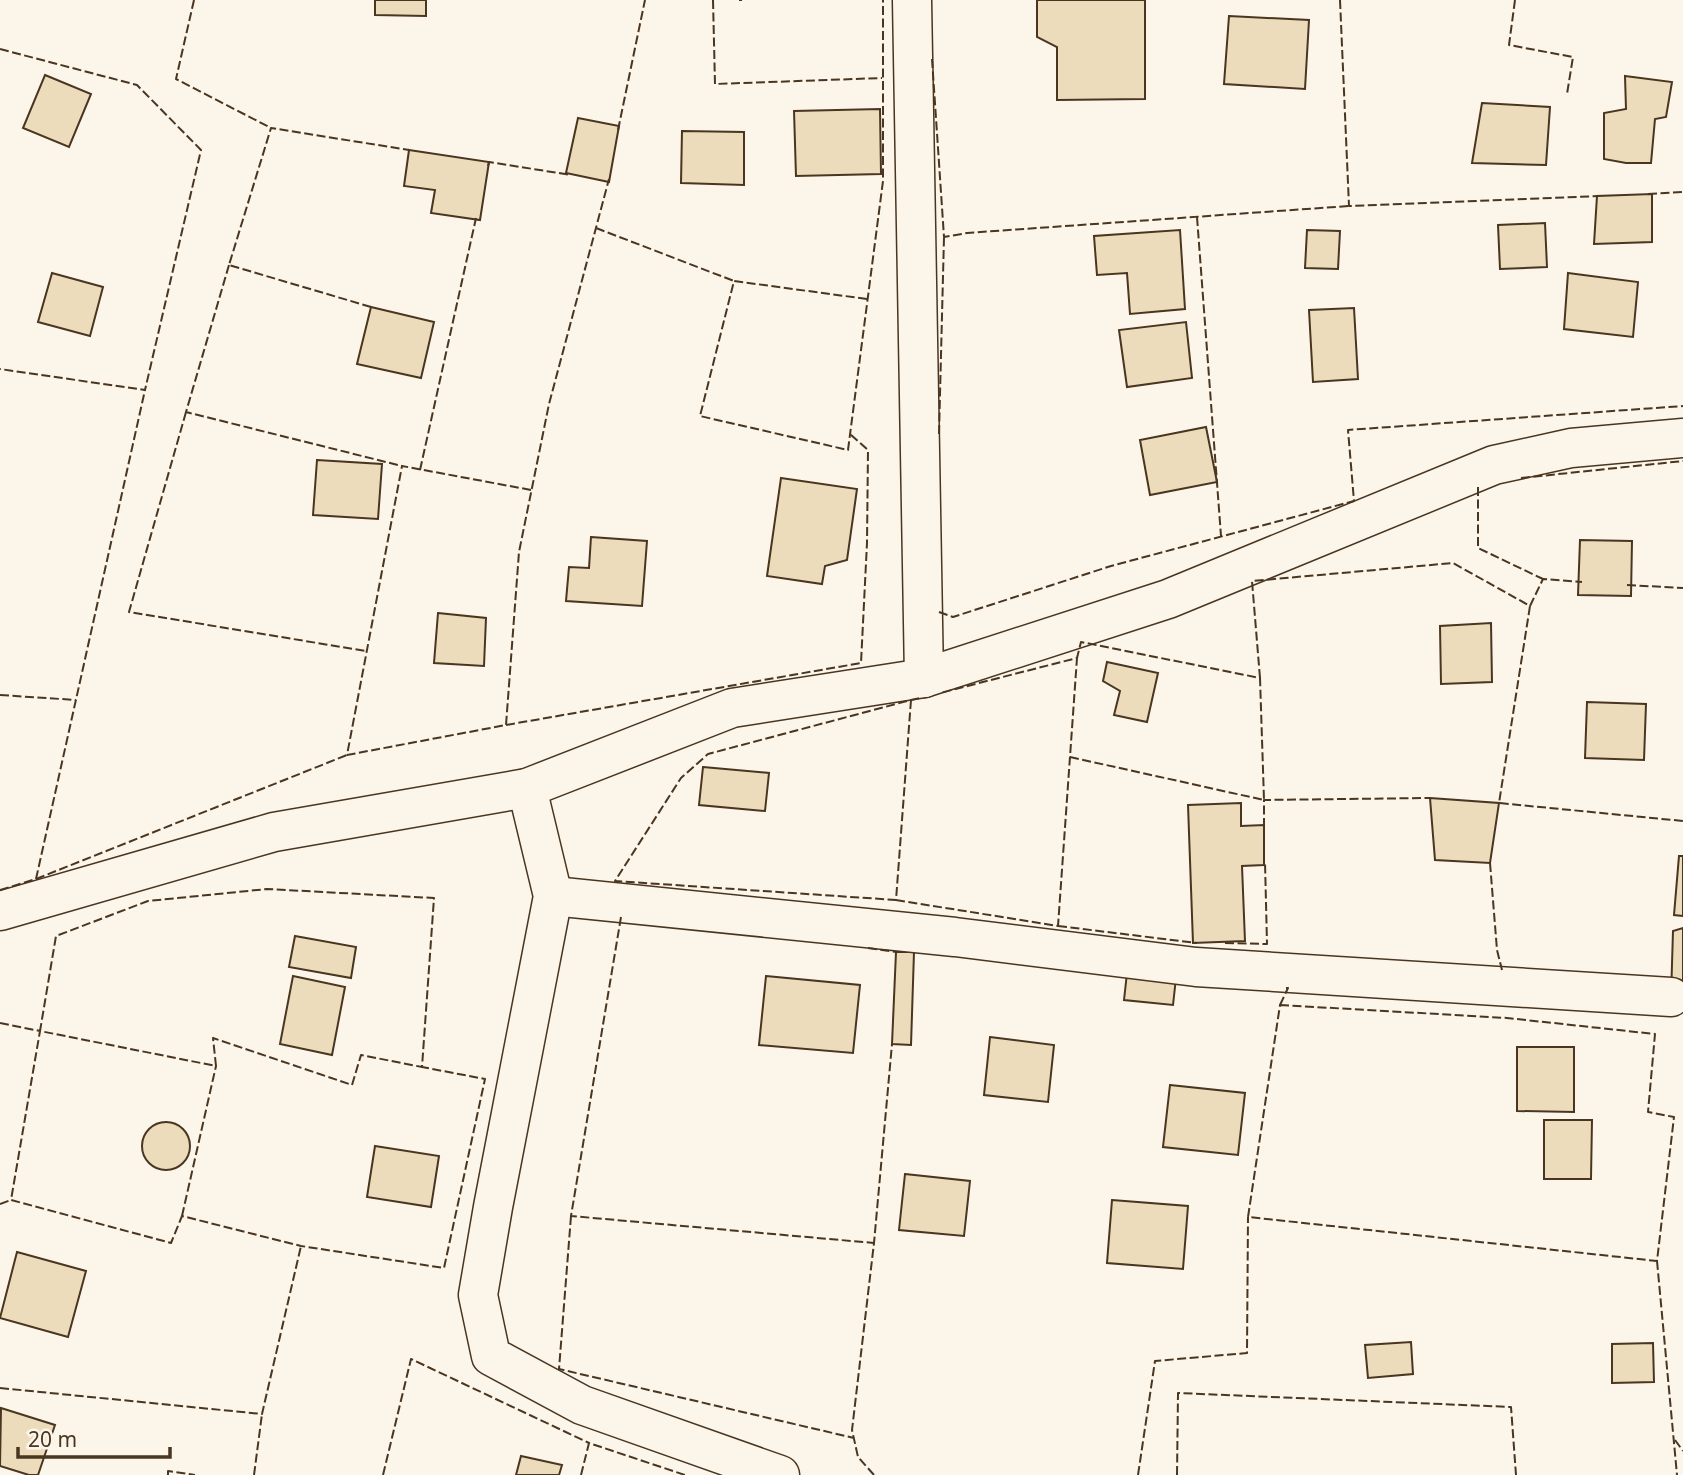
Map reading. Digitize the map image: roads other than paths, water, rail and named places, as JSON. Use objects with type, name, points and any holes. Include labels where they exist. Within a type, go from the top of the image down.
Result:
[{"type":"street","points":[[912,0],[924,678]]},
{"type":"street","points":[[0,911],[274,832],[527,788],[732,708],[924,678],[1168,598],[1494,465],[1571,448],[1683,438]]},
{"type":"street","points":[[527,788],[553,896],[478,1295],[491,1356],[582,1405],[780,1475]]},
{"type":"street","points":[[553,896],[955,937],[1196,967],[1671,996]]}]
